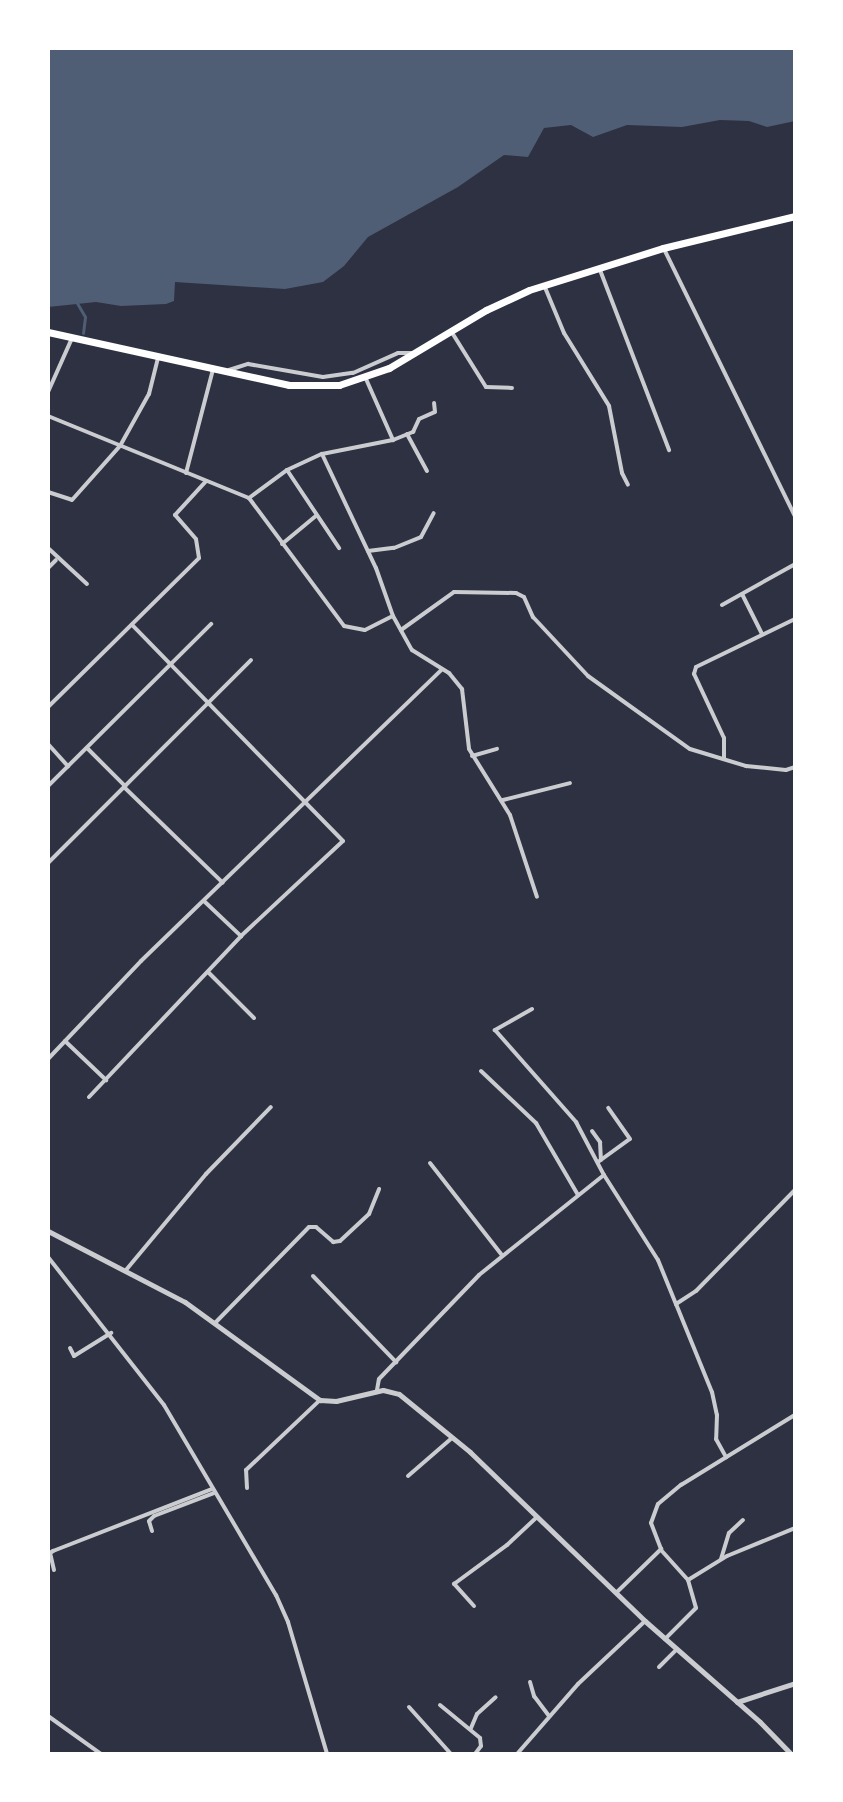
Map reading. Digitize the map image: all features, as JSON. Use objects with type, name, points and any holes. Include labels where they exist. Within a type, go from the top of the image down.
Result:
[{"type":"main road","points":[[48,332],[226,372],[324,388],[366,379],[504,300],[544,285],[663,248],[795,216]]},
{"type":"street","points":[[663,248],[795,516]]},
{"type":"street","points":[[599,267],[669,450]]},
{"type":"street","points":[[544,285],[564,333],[609,406],[622,473],[628,485]]},
{"type":"street","points":[[451,331],[486,387],[512,388]]},
{"type":"street","points":[[48,392],[72,338]]},
{"type":"street","points":[[226,372],[242,364],[323,377],[353,373],[398,353],[416,353]]},
{"type":"street","points":[[48,492],[72,500],[120,446],[149,394],[158,357]]},
{"type":"street","points":[[186,473],[213,369]]},
{"type":"street","points":[[366,379],[393,440]]},
{"type":"street","points":[[249,498],[287,470],[322,454],[393,440],[407,434],[419,419],[435,412],[434,403]]},
{"type":"street","points":[[48,416],[249,498],[344,626],[368,629],[393,616]]},
{"type":"street","points":[[407,434],[427,471]]},
{"type":"street","points":[[322,454],[368,551],[393,616],[412,650],[442,669],[462,689],[472,756],[503,800],[535,880],[537,897]]},
{"type":"street","points":[[287,470],[339,548]]},
{"type":"street","points":[[48,707],[199,558],[196,539],[175,515],[206,481]]},
{"type":"street","points":[[368,551],[394,548],[421,537],[434,513]]},
{"type":"street","points":[[282,544],[317,515]]},
{"type":"street","points":[[48,548],[56,560],[87,584]]},
{"type":"street","points":[[48,568],[56,560]]},
{"type":"street","points":[[722,605],[795,564]]},
{"type":"street","points":[[401,630],[454,592],[516,593],[524,597],[533,617],[588,676],[690,749],[746,766],[786,770],[795,767]]},
{"type":"street","points":[[742,594],[762,634]]},
{"type":"street","points":[[724,759],[724,738],[694,674],[696,667],[795,619]]},
{"type":"street","points":[[48,786],[211,624]]},
{"type":"street","points":[[89,1097],[241,936],[343,841],[132,625]]},
{"type":"street","points":[[48,863],[251,660]]},
{"type":"street","points":[[48,1059],[442,669]]},
{"type":"street","points":[[48,744],[69,766]]},
{"type":"street","points":[[87,748],[223,883]]},
{"type":"street","points":[[472,756],[497,749]]},
{"type":"street","points":[[503,800],[570,783]]},
{"type":"street","points":[[205,901],[241,936]]},
{"type":"street","points":[[208,972],[254,1018]]},
{"type":"street","points":[[532,1009],[495,1030],[562,1102],[600,1161]]},
{"type":"street","points":[[65,1041],[106,1080]]},
{"type":"street","points":[[481,1071],[536,1123],[578,1195]]},
{"type":"street","points":[[126,1270],[214,1165],[271,1107]]},
{"type":"street","points":[[600,1161],[630,1139],[608,1108]]},
{"type":"street","points":[[592,1131],[600,1142],[604,1175],[654,1251],[676,1304],[712,1392],[717,1415],[716,1439],[726,1457]]},
{"type":"street","points":[[430,1163],[502,1255]]},
{"type":"street","points":[[377,1390],[379,1379],[502,1255],[604,1175]]},
{"type":"street","points":[[215,1323],[309,1227],[316,1227],[333,1242],[340,1241],[369,1214],[379,1189]]},
{"type":"street","points":[[676,1304],[696,1291],[795,1190]]},
{"type":"street","points":[[48,1231],[126,1270],[215,1323],[320,1400],[336,1401],[377,1390],[399,1394],[538,1516],[645,1621],[791,1754]]},
{"type":"street","points":[[48,1257],[111,1333],[164,1405],[283,1609],[327,1754]]},
{"type":"street","points":[[313,1276],[396,1362]]},
{"type":"street","points":[[70,1348],[74,1356],[111,1333]]},
{"type":"street","points":[[247,1488],[246,1470],[320,1400]]},
{"type":"street","points":[[665,1639],[696,1608],[688,1580],[661,1549],[651,1523],[658,1504],[795,1415]]},
{"type":"street","points":[[408,1476],[452,1438]]},
{"type":"street","points":[[152,1531],[149,1521],[154,1516],[214,1491]]},
{"type":"street","points":[[54,1570],[50,1553],[53,1551],[214,1491]]},
{"type":"street","points":[[474,1606],[454,1584],[507,1545],[538,1516]]},
{"type":"street","points":[[721,1559],[729,1533],[743,1520]]},
{"type":"street","points":[[688,1580],[721,1559],[795,1528]]},
{"type":"street","points":[[617,1592],[661,1549]]},
{"type":"street","points":[[517,1754],[549,1716],[645,1621]]},
{"type":"street","points":[[659,1667],[677,1649]]},
{"type":"street","points":[[530,1682],[534,1696],[549,1716]]},
{"type":"street","points":[[737,1702],[795,1683]]},
{"type":"street","points":[[471,1728],[477,1714],[496,1697]]},
{"type":"street","points":[[440,1705],[471,1728],[482,1742],[475,1754]]},
{"type":"street","points":[[409,1707],[451,1754]]},
{"type":"street","points":[[48,1716],[101,1754]]},
{"type":"water","points":[[48,48],[795,48],[795,121],[767,127],[749,121],[720,120],[682,127],[627,125],[593,137],[571,125],[544,128],[528,157],[504,155],[458,187],[368,237],[344,266],[323,282],[285,289],[175,282],[174,301],[166,304],[121,306],[96,302],[48,307]]},
{"type":"waterway","points":[[77,303],[85,317],[83,333]]}]
